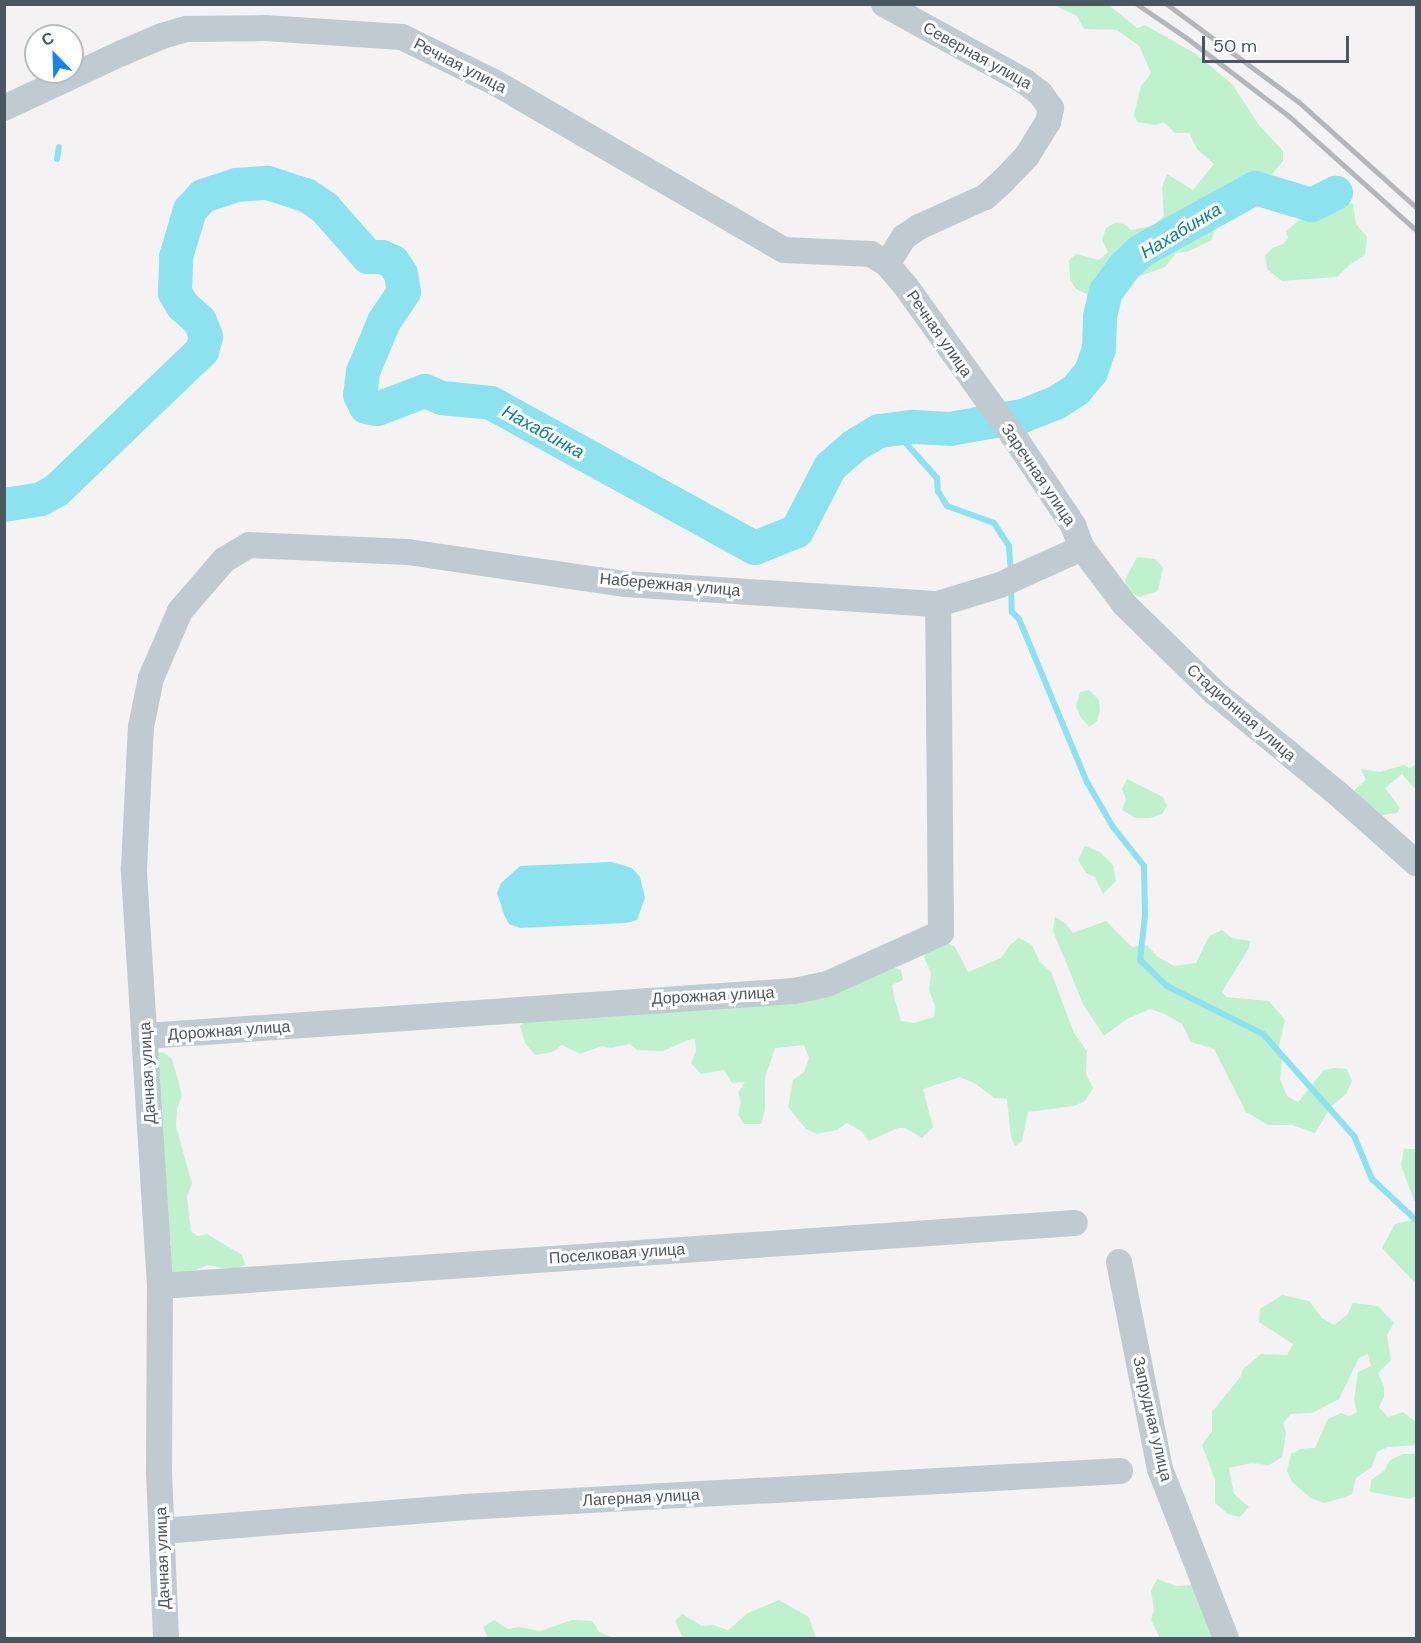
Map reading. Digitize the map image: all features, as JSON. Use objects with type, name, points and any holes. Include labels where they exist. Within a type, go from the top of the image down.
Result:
[{"type":"street","name":"Северная улица","points":[[884,4],[1024,81],[1047,100],[1051,108],[1048,122],[1027,156],[994,189],[962,209],[919,227],[904,237],[887,264]]},
{"type":"street","name":"Речная улица","points":[[4,108],[132,48],[187,29],[266,28],[402,37],[494,82],[784,250],[871,254],[887,264],[990,404]]},
{"type":"street","name":"Заречная улица","points":[[990,404],[1073,525],[1082,548]]},
{"type":"street","name":"Набережная улица","points":[[249,545],[408,552],[626,584],[938,604],[1000,585],[1082,548]]},
{"type":"street","name":"Дачная улица","points":[[166,1638],[159,1470],[160,1286],[134,868],[141,727],[151,678],[180,611],[224,560],[249,545]]},
{"type":"street","name":"Стадионная улица","points":[[1082,548],[1125,605],[1155,637],[1214,692],[1337,793],[1416,863]]},
{"type":"street","name":"Дорожная улица","points":[[146,1036],[794,991],[827,984],[941,933],[938,604]]},
{"type":"street","name":"Поселковая улица","points":[[160,1286],[1075,1223]]},
{"type":"street","name":"Запрудная улица","points":[[1119,1262],[1160,1468],[1226,1638]]},
{"type":"street","name":"Лагерная улица","points":[[162,1531],[476,1507],[1119,1471]]},
{"type":"green space","points":[[1054,5],[1109,5],[1137,28],[1145,25],[1196,54],[1233,85],[1258,124],[1283,151],[1283,161],[1259,190],[1256,200],[1248,208],[1240,207],[1227,219],[1216,224],[1212,240],[1187,252],[1176,253],[1165,267],[1143,275],[1129,275],[1118,284],[1087,294],[1076,289],[1070,280],[1069,260],[1076,254],[1099,260],[1108,252],[1102,240],[1106,228],[1115,223],[1124,224],[1131,230],[1152,226],[1164,216],[1162,187],[1167,174],[1193,190],[1214,164],[1197,149],[1189,133],[1175,133],[1164,122],[1155,125],[1137,122],[1134,115],[1141,86],[1151,73],[1139,46],[1117,30],[1084,29],[1077,16]]},
{"type":"green space","points":[[1328,196],[1353,204],[1356,224],[1367,237],[1365,255],[1349,265],[1337,277],[1282,281],[1267,269],[1265,256],[1272,248],[1283,244],[1288,238],[1286,231]]},
{"type":"green space","points":[[1137,557],[1155,559],[1163,567],[1158,591],[1139,597],[1127,590],[1125,580]]},
{"type":"green space","points":[[1089,690],[1099,700],[1100,711],[1097,721],[1089,727],[1080,716],[1076,706],[1080,692]]},
{"type":"green space","points":[[1404,765],[1409,768],[1416,765],[1416,786],[1414,788],[1402,774],[1385,788],[1400,808],[1397,813],[1382,815],[1369,811],[1351,793],[1366,780],[1361,769],[1380,772]]},
{"type":"green space","points":[[1127,779],[1163,797],[1167,806],[1162,814],[1150,818],[1136,818],[1122,810],[1126,799],[1122,789]]},
{"type":"green space","points":[[1085,846],[1100,852],[1113,865],[1116,881],[1103,894],[1095,877],[1086,873],[1078,860]]},
{"type":"green space","points":[[1055,917],[1065,923],[1073,933],[1106,921],[1132,947],[1147,945],[1158,957],[1174,966],[1196,963],[1209,936],[1222,930],[1232,938],[1250,941],[1249,948],[1222,992],[1227,997],[1269,1001],[1285,1020],[1278,1050],[1282,1061],[1280,1079],[1287,1096],[1298,1102],[1324,1070],[1334,1068],[1347,1069],[1352,1081],[1346,1094],[1331,1107],[1315,1133],[1292,1125],[1268,1125],[1246,1112],[1214,1049],[1191,1042],[1182,1024],[1165,1014],[1150,1009],[1127,1019],[1104,1036],[1083,1004],[1053,931]]},
{"type":"green space","points":[[1019,938],[1032,945],[1040,962],[1051,972],[1074,1033],[1087,1051],[1086,1074],[1093,1088],[1085,1101],[1074,1106],[1028,1112],[1022,1141],[1015,1146],[1011,1137],[1007,1099],[994,1098],[976,1084],[960,1077],[923,1089],[933,1127],[922,1138],[905,1128],[898,1128],[869,1141],[861,1131],[847,1123],[837,1130],[817,1134],[806,1129],[788,1107],[793,1080],[804,1072],[809,1058],[804,1045],[775,1048],[765,1078],[765,1110],[761,1124],[744,1124],[738,1115],[741,1103],[738,1092],[745,1082],[732,1083],[724,1070],[701,1074],[691,1063],[696,1051],[695,1039],[663,1051],[637,1050],[630,1044],[610,1048],[602,1046],[580,1054],[562,1045],[553,1052],[535,1055],[525,1043],[520,1026],[529,1017],[633,1011],[884,964],[901,970],[903,980],[892,985],[895,1000],[901,1021],[914,1023],[934,1017],[935,1006],[929,990],[931,973],[924,957],[928,947],[942,940],[955,947],[968,972],[1001,958],[1010,945]]},
{"type":"green space","points":[[163,1052],[172,1059],[182,1095],[177,1109],[176,1126],[192,1184],[187,1197],[191,1231],[197,1236],[207,1234],[242,1255],[245,1265],[231,1270],[208,1265],[181,1276],[169,1272],[164,1256],[171,1244],[166,1225],[154,1054]]},
{"type":"green space","points":[[1404,1149],[1416,1149],[1416,1201],[1414,1201],[1401,1165]]},
{"type":"green space","points":[[1416,1219],[1416,1284],[1382,1248],[1395,1224]]},
{"type":"green space","points":[[1282,1295],[1309,1301],[1322,1318],[1334,1325],[1347,1315],[1353,1303],[1378,1306],[1394,1323],[1387,1335],[1391,1360],[1378,1373],[1384,1386],[1384,1397],[1379,1407],[1388,1417],[1403,1412],[1416,1422],[1416,1445],[1388,1447],[1377,1452],[1372,1467],[1356,1478],[1352,1494],[1346,1497],[1324,1503],[1311,1498],[1292,1482],[1287,1471],[1291,1454],[1301,1449],[1315,1448],[1328,1419],[1341,1413],[1349,1416],[1357,1412],[1354,1401],[1358,1372],[1371,1366],[1368,1354],[1359,1358],[1339,1399],[1312,1413],[1291,1414],[1283,1423],[1286,1434],[1282,1457],[1269,1465],[1251,1463],[1229,1468],[1234,1494],[1249,1507],[1240,1517],[1228,1514],[1215,1503],[1215,1480],[1202,1445],[1212,1431],[1212,1412],[1241,1376],[1243,1369],[1261,1354],[1287,1355],[1293,1344],[1259,1322],[1260,1309]]},
{"type":"green space","points":[[1403,1454],[1416,1454],[1416,1496],[1409,1499],[1370,1492],[1371,1480],[1384,1471],[1390,1460]]},
{"type":"green space","points":[[1157,1579],[1176,1586],[1193,1585],[1201,1594],[1201,1612],[1214,1625],[1219,1638],[1160,1638],[1151,1620],[1154,1610],[1151,1591]]},
{"type":"green space","points":[[779,1600],[809,1617],[816,1638],[683,1638],[675,1621],[682,1614],[702,1626],[713,1625],[728,1630],[748,1613]]},
{"type":"green space","points":[[494,1620],[508,1629],[519,1627],[540,1631],[572,1620],[592,1621],[599,1632],[614,1638],[488,1638],[483,1627]]},
{"type":"water","points":[[612,862],[632,868],[640,877],[645,898],[637,920],[626,923],[520,928],[509,924],[497,893],[501,883],[520,866]]},
{"type":"waterway","points":[[57,159],[59,147]]},
{"type":"waterway","name":"Нахабинка","points":[[4,505],[41,499],[57,490],[202,351],[206,337],[200,321],[183,306],[175,293],[176,257],[190,210],[203,196],[236,185],[268,183],[306,195],[325,208],[368,257],[382,257],[393,262],[401,274],[404,292],[384,322],[363,372],[360,395],[366,407],[377,409],[425,391],[442,398],[491,403],[755,548],[797,531],[830,467],[854,446],[879,431],[914,427],[950,429],[1023,416],[1056,403],[1076,390],[1091,372],[1099,349],[1100,317],[1106,292],[1125,266],[1141,251],[1255,188],[1312,205],[1336,193]]},
{"type":"waterway","points":[[893,429],[937,478],[938,491],[947,506],[994,523],[1009,546],[1011,575]]},
{"type":"waterway","name":"Нахабинка","points":[[4,502],[41,499]]},
{"type":"waterway","points":[[1011,588],[1012,612],[1019,619],[1087,782],[1113,827],[1144,866],[1145,915],[1140,960],[1167,986],[1263,1034],[1354,1136],[1372,1179],[1416,1220]]},
{"type":"railway","points":[[1137,4],[1187,38],[1289,116],[1416,230]]},
{"type":"railway","points":[[1167,4],[1299,102],[1416,207]]}]
